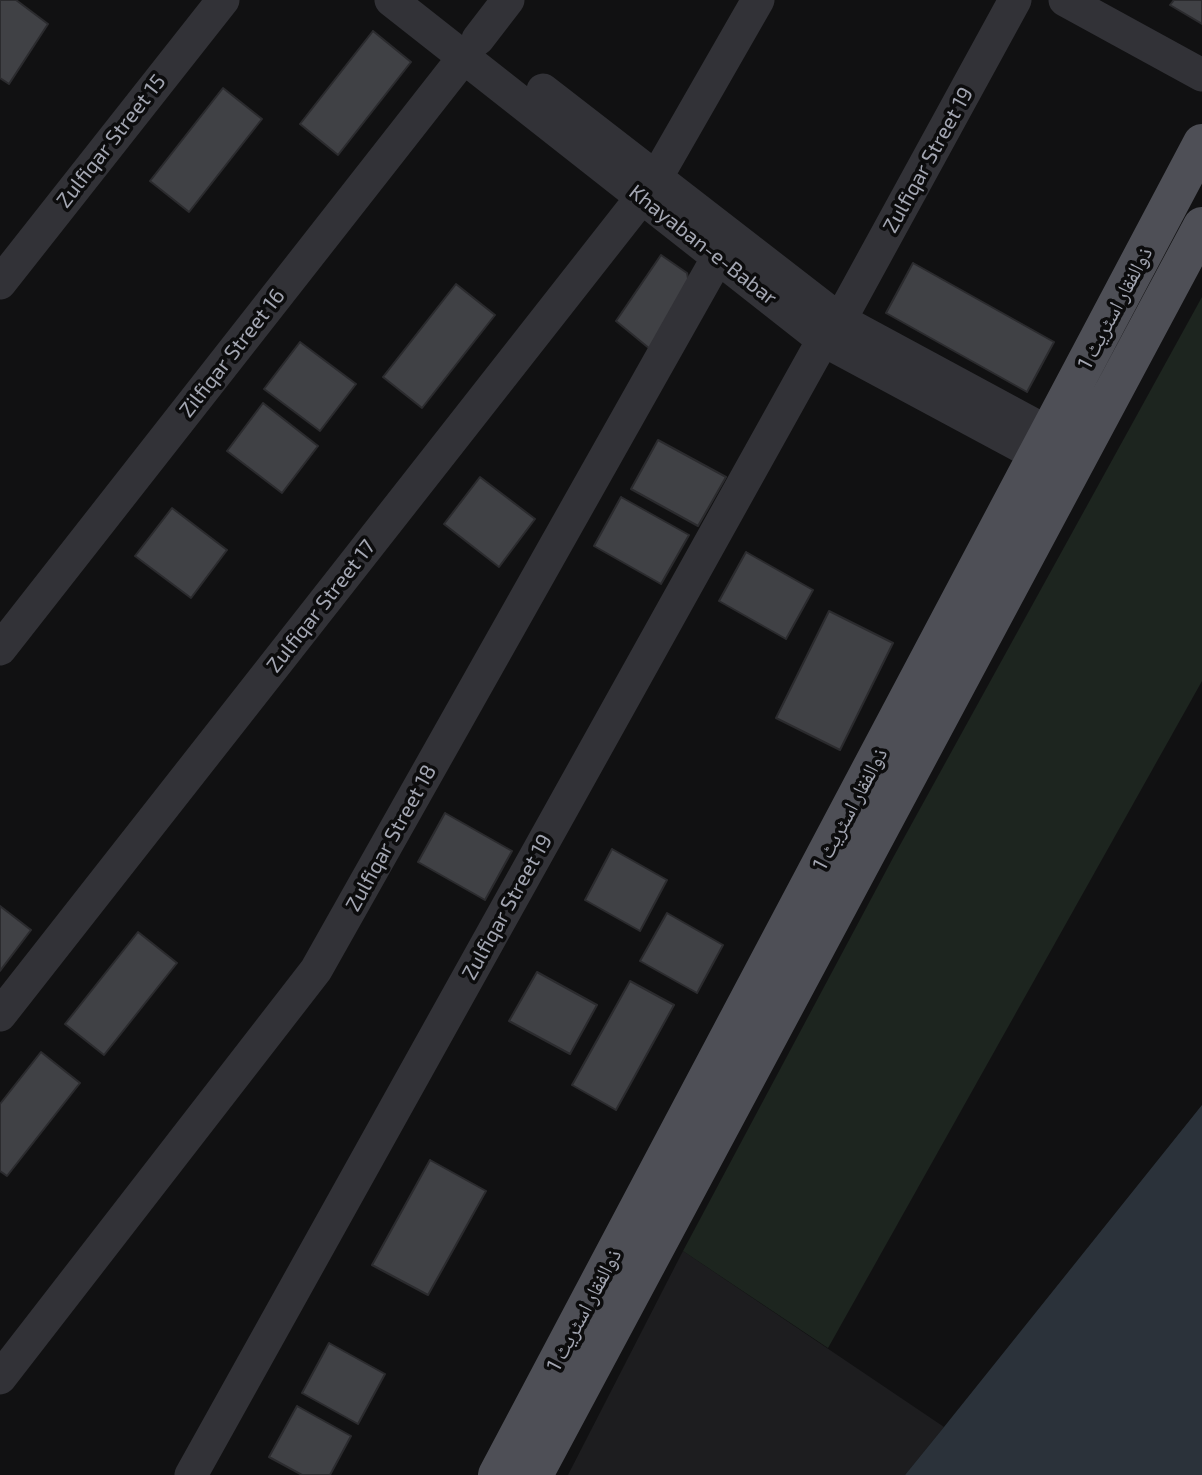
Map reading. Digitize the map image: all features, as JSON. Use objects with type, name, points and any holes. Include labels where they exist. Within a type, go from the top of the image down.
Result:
[{"type":"main road","name":"ذوالفقار اسٹریٹ 1","points":[[497,1475],[1202,143]]},
{"type":"main road","name":"ذوالفقار اسٹریٹ 1","points":[[534,1475],[1202,226]]},
{"type":"street","name":"Zulfiqar Street 15","points":[[0,283],[223,0]]},
{"type":"street","name":"Khayaban-e-Babar","points":[[391,0],[471,48],[832,330]]},
{"type":"street","name":"Khayaban-e-Babar","points":[[427,0],[471,48]]},
{"type":"street","name":"Zilfiqar Street 16","points":[[0,649],[508,0]]},
{"type":"street","name":"Zulfiqar Street 17","points":[[0,1015],[649,187],[758,0]]},
{"type":"street","name":"Zulfiqar Street 19","points":[[191,1475],[1015,0]]},
{"type":"street","points":[[1065,0],[1202,75]]},
{"type":"street","name":"Khayaban-e-Babar","points":[[649,187],[718,257],[832,330],[1043,444]]},
{"type":"street","name":"Zulfiqar Street 18","points":[[0,1378],[316,970],[718,257]]},
{"type":"shaded area","points":[[1202,297],[1202,681],[828,1348],[683,1251],[894,856]]},
{"type":"shaded area","points":[[1202,1105],[1202,1475],[905,1475],[944,1427]]},
{"type":"shaded area","points":[[683,1251],[944,1427],[905,1475],[568,1475]]},
{"type":"building","points":[[0,0],[16,0],[48,24],[9,84],[0,78]]},
{"type":"building","points":[[1174,0],[1202,0],[1202,24],[1170,5]]},
{"type":"building","points":[[373,31],[411,62],[338,155],[300,124]]},
{"type":"building","points":[[223,88],[262,119],[189,212],[150,181]]},
{"type":"building","points":[[661,255],[687,273],[690,288],[650,349],[616,321]]},
{"type":"building","points":[[913,263],[1054,342],[1027,392],[886,313]]},
{"type":"building","points":[[456,284],[495,315],[422,408],[383,377]]},
{"type":"building","points":[[300,342],[356,384],[320,431],[264,389]]},
{"type":"building","points":[[263,403],[318,446],[282,493],[227,451]]},
{"type":"building","points":[[658,440],[726,477],[698,526],[631,489]]},
{"type":"building","points":[[480,477],[535,519],[499,567],[444,524]]},
{"type":"building","points":[[621,497],[689,535],[661,584],[594,546]]},
{"type":"building","points":[[172,508],[227,550],[191,598],[135,556]]},
{"type":"building","points":[[746,552],[813,590],[786,639],[719,601]]},
{"type":"building","points":[[829,611],[893,643],[840,750],[776,718]]},
{"type":"building","points":[[445,813],[512,851],[485,900],[418,862]]},
{"type":"building","points":[[612,849],[667,880],[640,931],[585,900]]},
{"type":"building","points":[[0,906],[31,930],[0,971]]},
{"type":"building","points":[[667,913],[723,945],[697,993],[640,961]]},
{"type":"building","points":[[138,932],[177,963],[104,1055],[65,1024]]},
{"type":"building","points":[[537,972],[597,1005],[570,1054],[509,1021]]},
{"type":"building","points":[[630,981],[674,1005],[616,1110],[572,1085]]},
{"type":"building","points":[[41,1052],[80,1083],[7,1176],[0,1171],[0,1104]]},
{"type":"building","points":[[430,1160],[486,1191],[428,1295],[372,1265]]},
{"type":"building","points":[[329,1343],[385,1374],[358,1424],[302,1393]]},
{"type":"building","points":[[297,1406],[351,1436],[330,1475],[302,1475],[269,1457]]}]
